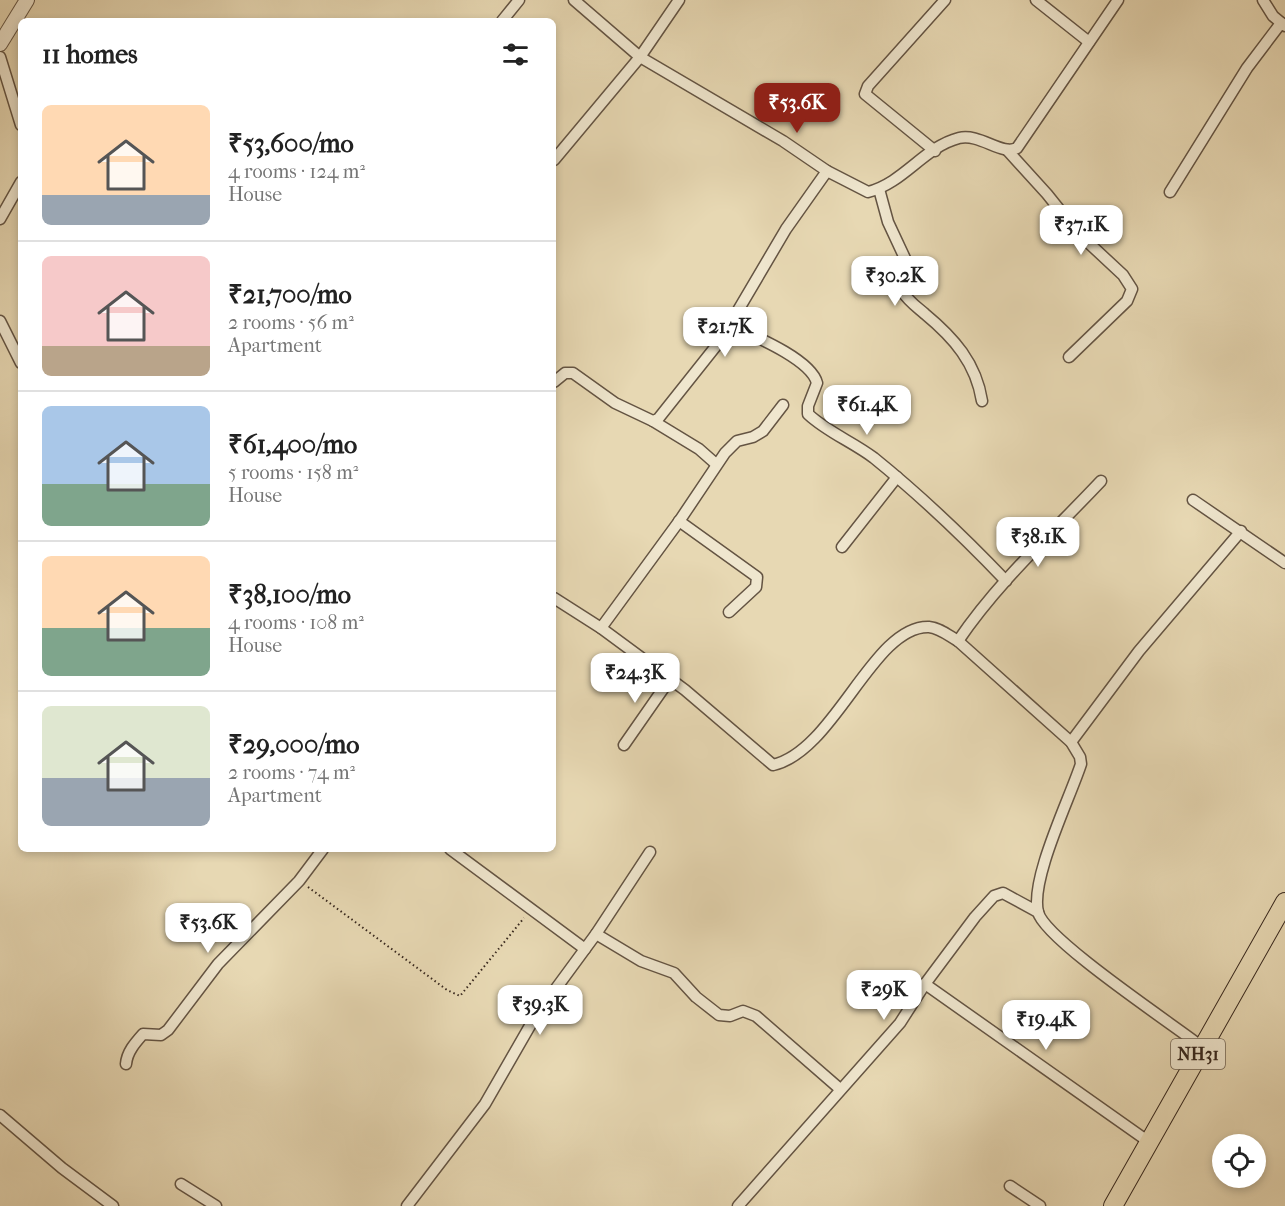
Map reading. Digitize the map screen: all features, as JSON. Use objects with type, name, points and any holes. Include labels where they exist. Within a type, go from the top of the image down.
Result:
[{"type":"highway","name":"NH31","points":[[1113,1206],[1285,902]]},
{"type":"street","points":[[0,44],[27,0]]},
{"type":"street","points":[[504,18],[519,0]]},
{"type":"street","points":[[574,0],[640,57],[783,141],[827,171],[868,192],[891,184],[935,150],[959,138],[972,137],[1006,150],[1047,194],[1079,234],[1123,275],[1132,290],[1127,301],[1069,357]]},
{"type":"street","points":[[556,158],[640,57],[679,0]]},
{"type":"street","points":[[935,150],[865,94],[868,86],[945,0]]},
{"type":"street","points":[[1036,0],[1089,42]]},
{"type":"street","points":[[1006,150],[1017,148],[1118,0]]},
{"type":"street","points":[[1170,192],[1247,68],[1283,24],[1273,16],[1263,0]]},
{"type":"street","points":[[0,57],[18,115]]},
{"type":"street","points":[[653,422],[669,407],[730,325],[786,229],[827,171]]},
{"type":"street","points":[[0,219],[18,187]]},
{"type":"street","points":[[879,189],[888,222],[909,267],[902,291],[956,344],[971,364],[979,382],[982,401]]},
{"type":"street","points":[[0,321],[18,357]]},
{"type":"street","points":[[730,325],[771,345],[812,373],[817,383],[808,406],[808,414],[897,477],[944,517],[1006,581]]},
{"type":"street","points":[[556,380],[565,373],[573,373],[615,403],[699,448],[716,464]]},
{"type":"street","points":[[601,628],[679,521],[716,464],[737,441],[753,437],[763,431],[783,405]]},
{"type":"street","points":[[842,548],[897,477]]},
{"type":"street","points":[[958,641],[973,619],[1006,581],[1101,481]]},
{"type":"street","points":[[1193,500],[1285,562]]},
{"type":"street","points":[[679,521],[758,577],[756,587],[729,612]]},
{"type":"street","points":[[1071,742],[1139,651],[1241,531]]},
{"type":"street","points":[[556,599],[601,628],[670,679],[773,765],[788,759],[810,743],[830,722],[871,666],[906,634],[929,627],[941,630],[958,641],[1071,742],[1080,756],[1081,764],[1050,846],[1041,880],[1038,912],[1044,924],[1061,940],[1202,1047]]},
{"type":"street","points":[[624,745],[670,679]]},
{"type":"street","points":[[126,1064],[127,1056],[143,1034],[161,1035],[168,1030],[218,964],[299,881],[321,852]]},
{"type":"street","points":[[454,852],[585,949]]},
{"type":"street","points":[[409,1206],[485,1104],[535,1017],[596,934],[650,852]]},
{"type":"street","points":[[738,1206],[900,1023],[925,984],[994,896],[1003,893],[1038,912]]},
{"type":"street","points":[[596,934],[641,961],[674,973],[696,997],[718,1015],[730,1016],[743,1011],[756,1016],[840,1089]]},
{"type":"street","points":[[925,984],[1149,1143]]},
{"type":"street","points":[[0,1116],[62,1168],[113,1206]]},
{"type":"street","points":[[181,1184],[216,1206]]},
{"type":"street","points":[[1010,1186],[1040,1206]]},
{"type":"path","points":[[299,881],[447,990],[460,996],[531,909]]}]
